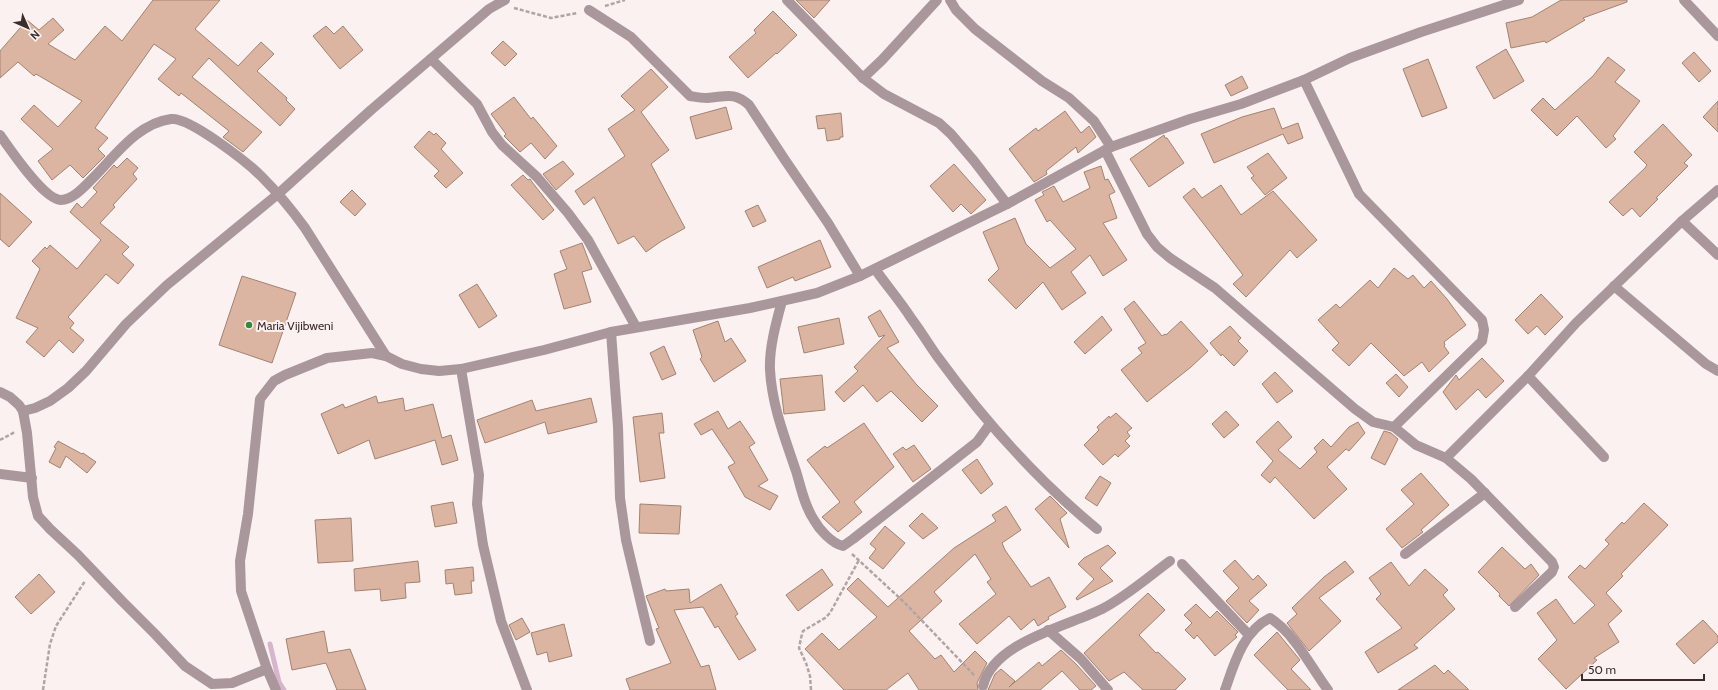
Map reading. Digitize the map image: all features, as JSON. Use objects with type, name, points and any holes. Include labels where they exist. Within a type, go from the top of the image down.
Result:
[{"type":"street","points":[[787,0],[863,78],[884,94],[939,124],[951,134],[1007,204]]},
{"type":"street","points":[[863,78],[882,60],[937,0]]},
{"type":"street","points":[[950,0],[956,10],[975,29],[1042,81],[1069,98],[1094,121],[1146,234],[1157,247],[1170,258],[1215,288],[1355,409],[1373,422],[1394,427],[1416,445],[1446,458],[1471,479],[1552,562],[1554,567],[1552,572],[1515,607]]},
{"type":"street","points":[[276,690],[267,669],[241,591],[240,560],[248,514],[260,399],[269,385],[274,381],[327,358],[372,353],[386,356],[402,364],[421,370],[439,371],[461,369],[544,350],[611,332],[750,308],[817,293],[875,269],[1007,204],[1108,149],[1190,119],[1241,104],[1304,80],[1350,58],[1421,32],[1520,0]]},
{"type":"street","points":[[1684,0],[1718,36]]},
{"type":"street","points":[[23,411],[50,401],[68,388],[86,372],[126,324],[167,285],[278,194],[431,58],[488,4],[503,1]]},
{"type":"street","points":[[589,10],[602,20],[627,34],[690,96],[707,98],[726,95],[743,99],[749,105],[828,223],[860,276]]},
{"type":"street","points":[[431,58],[477,104],[492,132],[502,145],[537,177],[568,213],[588,240],[636,327]]},
{"type":"street","points":[[1304,80],[1359,194],[1482,320],[1484,330],[1482,341],[1394,427]]},
{"type":"street","points":[[0,135],[42,188],[52,197],[62,200],[71,197],[84,187],[140,131],[156,123],[173,119],[188,123],[209,135],[261,176],[278,194],[305,228],[386,356]]},
{"type":"street","points":[[1446,458],[1528,376],[1576,323],[1682,221],[1718,190]]},
{"type":"street","points":[[1682,221],[1718,255]]},
{"type":"street","points":[[875,269],[911,318],[936,356],[990,424],[1026,463],[1076,512],[1097,529]]},
{"type":"street","points":[[1614,286],[1706,364],[1718,371]]},
{"type":"street","points":[[782,301],[771,350],[770,369],[777,415],[809,510],[814,520],[834,542],[843,546],[853,540],[977,442],[990,424]]},
{"type":"street","points":[[611,332],[618,427],[620,498],[626,540],[650,642]]},
{"type":"street","points":[[461,369],[478,475],[477,504],[483,545],[501,621],[527,690]]},
{"type":"street","points":[[1528,376],[1604,457]]},
{"type":"street","points":[[0,392],[10,397],[23,411],[26,426],[33,497],[38,516],[185,666],[209,687],[232,683],[267,669]]},
{"type":"street","points":[[0,474],[32,478]]},
{"type":"street","points":[[1405,554],[1485,493]]},
{"type":"street","points":[[983,686],[985,678],[998,661],[1021,644],[1048,630],[1101,609],[1118,600],[1170,561]]},
{"type":"street","points":[[1182,564],[1250,635]]},
{"type":"street","points":[[1225,690],[1237,656],[1250,635],[1263,622],[1270,618],[1280,625],[1309,662],[1328,690]]},
{"type":"street","points":[[1048,630],[1081,659],[1108,690]]},
{"type":"path","points":[[503,1],[533,14],[551,18],[573,15],[625,0]]},
{"type":"path","points":[[843,546],[906,603],[983,686]]},
{"type":"path","points":[[811,690],[810,676],[806,662],[799,648],[803,631],[825,618],[830,613],[859,560]]},
{"type":"path","points":[[43,690],[50,644],[56,626],[93,571]]},
{"type":"building","points":[[153,0],[220,0],[195,29],[238,66],[261,42],[274,54],[257,71],[287,98],[286,100],[295,109],[280,126],[209,58],[192,77],[262,132],[243,152],[223,137],[229,131],[181,93],[179,96],[158,79],[176,59],[154,44],[95,128],[108,138],[98,149],[105,156],[83,178],[70,165],[52,180],[38,161],[53,149],[21,119],[34,105],[58,127],[82,101],[36,74],[34,76],[18,62],[0,78],[0,51],[27,20],[39,30],[53,18],[64,30],[48,44],[75,60],[105,26],[122,41]]},
{"type":"building","points":[[796,0],[830,0],[814,18]]},
{"type":"building","points":[[1561,0],[1627,0],[1627,2],[1583,18],[1585,20],[1546,43],[1545,41],[1511,48],[1506,23],[1532,17]]},
{"type":"building","points":[[773,11],[797,35],[748,78],[729,57],[756,33],[754,30]]},
{"type":"building","points":[[326,26],[334,34],[343,26],[363,50],[340,69],[313,36]]},
{"type":"building","points":[[503,41],[517,54],[505,66],[491,53]]},
{"type":"building","points":[[1506,49],[1524,81],[1494,99],[1476,67]]},
{"type":"building","points":[[1694,52],[1711,71],[1699,82],[1682,63]]},
{"type":"building","points":[[1608,57],[1625,70],[1615,82],[1640,101],[1613,136],[1616,139],[1606,148],[1577,116],[1557,136],[1531,110],[1543,98],[1555,110],[1593,76]]},
{"type":"building","points":[[1428,59],[1447,108],[1422,117],[1403,69]]},
{"type":"building","points":[[651,69],[668,87],[641,112],[669,150],[651,164],[685,228],[646,252],[634,236],[618,244],[594,197],[584,205],[575,191],[625,156],[608,129],[635,110],[621,96]]},
{"type":"building","points":[[1242,76],[1248,88],[1231,96],[1225,85]]},
{"type":"building","points":[[514,97],[531,119],[533,117],[557,146],[545,159],[531,143],[520,152],[504,136],[506,134],[491,114]]},
{"type":"building","points":[[1718,101],[1718,132],[1703,117]]},
{"type":"building","points":[[726,107],[732,129],[696,139],[690,117]]},
{"type":"building","points":[[1274,108],[1282,129],[1298,123],[1303,138],[1288,144],[1283,134],[1214,163],[1201,134],[1242,117]]},
{"type":"building","points":[[1065,111],[1081,133],[1089,126],[1096,137],[1078,153],[1076,147],[1046,171],[1047,174],[1034,182],[1009,149],[1036,128],[1038,131]]},
{"type":"building","points":[[841,113],[843,137],[840,137],[840,139],[827,141],[825,128],[818,129],[816,116]]},
{"type":"building","points":[[1663,124],[1692,155],[1684,163],[1688,166],[1656,198],[1658,199],[1640,217],[1632,208],[1623,216],[1609,202],[1645,168],[1647,165],[1634,152]]},
{"type":"building","points":[[429,131],[434,135],[436,133],[446,143],[441,149],[463,173],[446,188],[434,176],[439,171],[414,147]]},
{"type":"building","points":[[1164,135],[1184,163],[1149,187],[1130,159]]},
{"type":"building","points":[[1268,153],[1287,178],[1265,195],[1251,178],[1254,176],[1247,167]]},
{"type":"building","points":[[127,158],[138,168],[133,174],[137,179],[113,205],[115,207],[100,223],[129,247],[122,254],[134,265],[118,284],[106,274],[68,317],[74,323],[70,328],[84,340],[73,353],[59,340],[44,357],[26,342],[38,328],[16,318],[40,269],[32,261],[45,247],[47,249],[50,245],[77,269],[101,240],[70,212],[77,203],[82,208],[97,192],[93,188],[114,165],[117,168]]},
{"type":"building","points":[[563,161],[574,174],[556,190],[543,174]]},
{"type":"building","points":[[954,164],[986,200],[971,214],[961,204],[953,212],[930,186]]},
{"type":"building","points":[[1101,166],[1105,180],[1108,179],[1115,192],[1109,195],[1117,218],[1103,223],[1127,260],[1103,276],[1090,255],[1071,272],[1086,293],[1062,310],[1043,282],[1016,309],[988,280],[999,269],[983,232],[1015,218],[1026,244],[1050,268],[1076,249],[1050,220],[1047,222],[1035,200],[1044,195],[1042,192],[1054,186],[1063,202],[1090,188],[1084,172]]},
{"type":"building","points":[[523,175],[528,180],[530,179],[554,210],[543,220],[511,185]]},
{"type":"building","points":[[1221,185],[1241,215],[1273,191],[1317,240],[1297,258],[1290,250],[1246,297],[1233,284],[1243,275],[1183,197],[1194,188],[1202,198]]},
{"type":"building","points":[[352,190],[366,204],[355,216],[340,202]]},
{"type":"building","points":[[0,193],[32,222],[9,247],[0,239]]},
{"type":"building","points":[[758,205],[766,221],[753,227],[745,211]]},
{"type":"building","points":[[820,240],[831,267],[795,281],[793,277],[767,288],[758,267]]},
{"type":"building","points":[[582,243],[592,269],[582,272],[591,302],[564,309],[554,274],[567,269],[560,251]]},
{"type":"building","points":[[1394,268],[1408,279],[1413,275],[1424,288],[1431,281],[1447,299],[1466,325],[1444,342],[1444,346],[1449,353],[1429,372],[1422,362],[1404,376],[1371,343],[1349,366],[1332,350],[1339,343],[1318,320],[1336,304],[1340,308],[1370,280],[1378,288]]},
{"type":"building","points":[[242,276],[296,293],[272,363],[219,345]]},
{"type":"building","points":[[477,284],[497,316],[479,328],[459,295]]},
{"type":"building","points":[[1541,294],[1563,317],[1545,335],[1537,326],[1528,334],[1515,320]]},
{"type":"building","points":[[1134,301],[1162,336],[1165,334],[1166,335],[1181,321],[1208,351],[1191,367],[1147,402],[1121,370],[1142,353],[1138,348],[1146,343],[1124,309]]},
{"type":"building","points":[[880,310],[899,342],[887,348],[916,384],[938,406],[922,422],[891,391],[877,402],[863,385],[844,402],[835,392],[858,371],[854,367],[885,335],[879,337],[868,317]]},
{"type":"building","points":[[1102,316],[1112,330],[1085,354],[1074,342]]},
{"type":"building","points":[[839,318],[844,344],[804,353],[798,327]]},
{"type":"building","points":[[718,321],[725,342],[731,338],[746,361],[714,382],[700,359],[702,357],[693,330]]},
{"type":"building","points":[[1230,326],[1241,338],[1238,341],[1248,351],[1234,366],[1222,354],[1221,356],[1210,343]]},
{"type":"building","points":[[664,346],[676,374],[662,380],[650,353]]},
{"type":"building","points":[[1482,358],[1504,381],[1486,398],[1478,389],[1456,410],[1443,392],[1456,375],[1459,380]]},
{"type":"building","points":[[1275,372],[1293,391],[1277,403],[1262,384]]},
{"type":"building","points":[[1396,374],[1408,387],[1399,397],[1386,383]]},
{"type":"building","points":[[822,375],[825,410],[784,414],[780,379]]},
{"type":"building","points":[[376,396],[378,403],[403,398],[405,411],[433,404],[442,438],[451,435],[458,460],[442,465],[435,440],[375,459],[369,440],[338,454],[321,414],[343,404],[345,408]]},
{"type":"building","points":[[591,398],[597,422],[548,434],[545,422],[485,443],[477,420],[532,400],[536,411]]},
{"type":"building","points":[[718,411],[728,429],[740,421],[755,443],[749,447],[768,480],[758,486],[778,496],[770,510],[745,497],[728,467],[735,463],[712,429],[701,435],[694,424]]},
{"type":"building","points":[[1226,411],[1239,425],[1224,438],[1212,424]]},
{"type":"building","points":[[662,413],[664,433],[659,433],[665,478],[640,482],[633,417]]},
{"type":"building","points":[[1116,413],[1132,428],[1127,432],[1130,436],[1125,441],[1130,446],[1118,457],[1115,454],[1103,465],[1084,445],[1099,430],[1097,427],[1109,416],[1110,418]]},
{"type":"building","points":[[1278,421],[1292,437],[1278,450],[1300,469],[1317,452],[1314,448],[1323,439],[1331,447],[1349,427],[1358,422],[1365,433],[1349,451],[1346,449],[1327,467],[1347,489],[1314,519],[1275,477],[1270,483],[1261,475],[1273,461],[1256,442]]},
{"type":"building","points":[[864,423],[894,467],[854,502],[862,512],[838,532],[822,517],[840,502],[807,460],[825,446],[827,448]]},
{"type":"building","points":[[1384,431],[1391,433],[1398,439],[1385,465],[1371,458]]},
{"type":"building","points":[[58,441],[82,454],[83,453],[96,462],[87,473],[66,456],[60,468],[49,462],[56,448],[54,447]]},
{"type":"building","points":[[914,445],[931,469],[913,482],[893,454],[903,447],[906,450]]},
{"type":"building","points":[[977,459],[993,484],[981,494],[962,470]]},
{"type":"building","points":[[1421,473],[1449,505],[1421,530],[1423,532],[1402,548],[1386,529],[1414,504],[1401,490]]},
{"type":"building","points":[[1100,476],[1111,483],[1097,506],[1085,498]]},
{"type":"building","points":[[1050,496],[1067,513],[1060,519],[1069,548],[1035,509]]},
{"type":"building","points":[[453,502],[457,523],[435,527],[431,506]]},
{"type":"building","points":[[1644,503],[1668,525],[1621,574],[1623,576],[1606,593],[1622,611],[1608,624],[1619,642],[1594,658],[1597,660],[1566,689],[1538,659],[1557,640],[1537,613],[1556,599],[1574,624],[1595,605],[1568,577],[1580,565],[1585,569],[1609,544],[1605,540],[1622,522],[1624,524]]},
{"type":"building","points":[[640,504],[681,506],[679,534],[639,533]]},
{"type":"building","points":[[1006,506],[1021,530],[1002,543],[1005,550],[1031,587],[1049,577],[1066,607],[1048,617],[1049,619],[1038,626],[1034,619],[1021,630],[1009,616],[977,644],[959,624],[996,594],[987,582],[991,579],[975,554],[934,592],[942,601],[909,631],[935,659],[941,655],[954,672],[975,651],[987,663],[977,683],[978,690],[919,690],[908,673],[886,690],[844,690],[805,649],[822,633],[839,650],[877,617],[847,589],[858,578],[888,607],[954,548],[996,521],[992,515]]},
{"type":"building","points":[[922,513],[938,528],[923,539],[909,526]]},
{"type":"building","points":[[351,518],[353,561],[318,563],[315,520]]},
{"type":"building","points":[[885,526],[905,543],[883,569],[869,558],[876,549],[870,544]]},
{"type":"building","points":[[1108,545],[1116,553],[1100,568],[1113,581],[1077,600],[1076,598],[1094,579],[1078,564],[1084,558]]},
{"type":"building","points":[[1502,547],[1525,569],[1531,564],[1539,575],[1509,606],[1499,596],[1500,594],[1478,572]]},
{"type":"building","points":[[1235,560],[1253,580],[1258,575],[1267,585],[1249,601],[1259,610],[1247,623],[1226,601],[1239,588],[1223,571]]},
{"type":"building","points":[[418,561],[420,582],[405,583],[406,598],[381,601],[380,589],[355,591],[354,569]]},
{"type":"building","points":[[1345,561],[1354,572],[1319,598],[1341,621],[1309,651],[1287,623],[1297,614],[1292,608],[1324,577]]},
{"type":"building","points":[[1391,562],[1409,586],[1425,569],[1448,590],[1443,595],[1455,609],[1414,645],[1418,648],[1378,673],[1365,652],[1402,628],[1376,599],[1381,594],[1369,578]]},
{"type":"building","points":[[473,567],[474,581],[471,581],[472,593],[455,595],[453,583],[446,584],[445,570]]},
{"type":"building","points":[[822,569],[833,585],[798,611],[786,595]]},
{"type":"building","points":[[39,574],[55,592],[31,614],[15,597]]},
{"type":"building","points":[[721,584],[738,614],[735,616],[756,650],[739,660],[718,626],[715,628],[703,607],[674,610],[701,667],[709,665],[716,690],[630,690],[626,679],[671,663],[656,629],[659,628],[646,596],[665,589],[666,591],[689,589],[690,603]]},
{"type":"building","points":[[1148,593],[1165,610],[1139,635],[1156,653],[1158,652],[1186,679],[1175,690],[1143,690],[1124,672],[1109,681],[1084,653]]},
{"type":"building","points":[[1196,604],[1210,618],[1217,611],[1238,632],[1235,635],[1237,637],[1215,656],[1197,635],[1194,639],[1185,630],[1192,623],[1184,615]]},
{"type":"building","points":[[522,618],[530,632],[516,640],[509,625]]},
{"type":"building","points":[[1703,620],[1718,636],[1718,642],[1694,664],[1676,644]]},
{"type":"building","points":[[564,624],[572,656],[549,662],[547,652],[537,655],[531,633]]},
{"type":"building","points":[[324,631],[328,653],[350,649],[366,690],[337,690],[326,663],[292,670],[286,639]]},
{"type":"building","points":[[1277,632],[1300,660],[1291,669],[1311,690],[1288,690],[1254,655]]},
{"type":"building","points":[[1061,650],[1096,686],[1091,690],[1080,690],[1062,671],[1040,690],[988,690],[995,674],[1001,669],[1015,681],[1009,687],[1039,662],[1042,666]]},
{"type":"building","points":[[1435,665],[1444,674],[1448,670],[1469,690],[1398,690]]},
{"type":"waterway","points":[[270,644],[279,682],[284,690]]},
{"type":"place","name":"Maria Vijibweni","points":[[249,325]]}]
